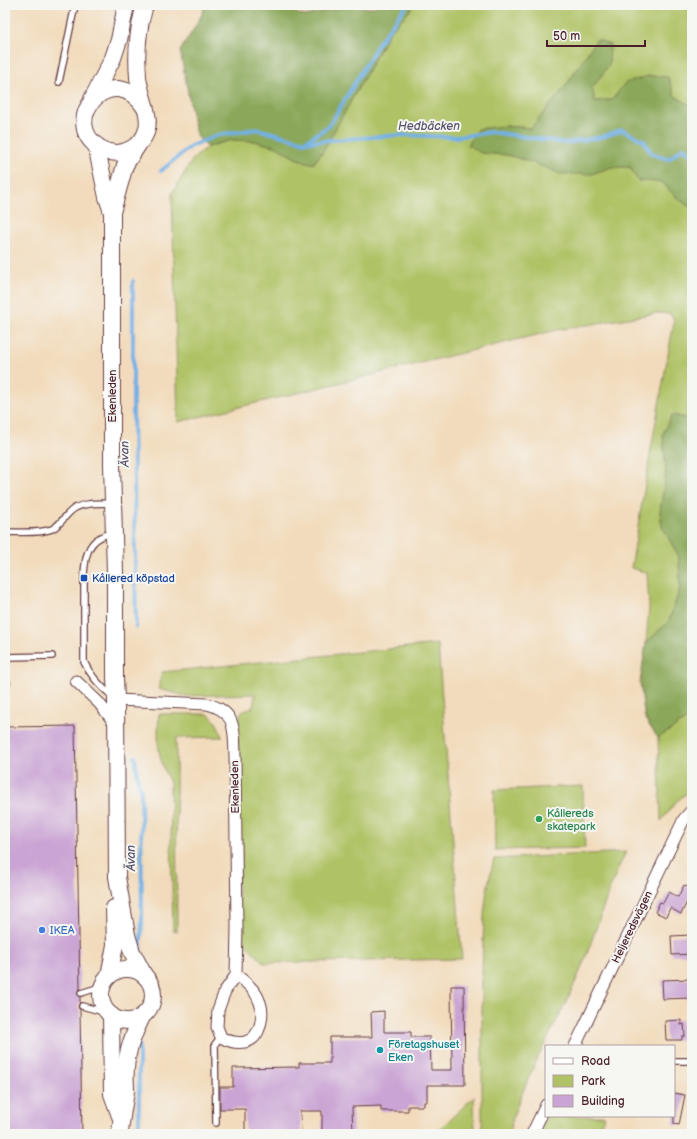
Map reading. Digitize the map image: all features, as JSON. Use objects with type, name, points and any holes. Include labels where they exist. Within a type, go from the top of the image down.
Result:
[{"type":"street","points":[[126,5],[119,40],[113,58],[85,116],[86,130],[89,138],[96,145],[112,153],[130,150],[138,145],[143,138],[148,123],[138,78],[137,54],[141,17],[145,5]]},
{"type":"street","points":[[90,103],[105,91],[114,89],[124,90],[133,94],[140,100],[145,108]]},
{"type":"street","name":"Ekenleden","points":[[96,145],[107,197],[112,212]]},
{"type":"street","name":"Ekenleden","points":[[120,1134],[121,1117],[126,1090],[128,1051],[143,1015],[152,1003],[153,996],[149,981],[144,975],[132,952],[127,935],[117,877],[114,503],[112,465],[112,212],[125,165],[138,145]]},
{"type":"street","points":[[76,682],[99,703],[116,725]]},
{"type":"street","name":"Ekenleden","points":[[116,700],[207,704],[226,712],[231,720],[234,732],[235,751],[236,976]]},
{"type":"street","name":"Heljeredsvägen","points":[[574,1045],[684,819],[692,810]]},
{"type":"street","name":"Ekenleden","points":[[117,877],[113,902],[115,945],[108,979],[102,992],[102,999],[104,1006],[110,1014],[112,1094],[121,1117]]},
{"type":"street","points":[[108,979],[116,972],[130,969],[138,971],[144,975]]},
{"type":"street","points":[[236,976],[253,990],[260,1000],[262,1012],[260,1029],[246,1042],[236,1043],[221,1037],[217,1027],[218,1010],[225,991],[236,976]]},
{"type":"street","points":[[110,1014],[123,1020],[136,1019],[143,1015]]},
{"type":"street","points":[[532,1134],[545,1106]]},
{"type":"lane","points":[[58,82],[75,5]]},
{"type":"lane","points":[[5,532],[41,531],[51,529],[60,523],[75,508],[85,504],[114,503]]},
{"type":"lane","points":[[114,531],[96,540],[89,548],[86,562],[84,662],[90,674],[100,686],[116,700]]},
{"type":"lane","points":[[7,657],[52,656]]},
{"type":"lane","points":[[81,993],[94,989],[108,979]]},
{"type":"lane","points":[[82,1006],[110,1014]]},
{"type":"lane","points":[[216,1123],[215,1044],[221,1037]]},
{"type":"lane","points":[[675,1061],[689,1061]]},
{"type":"green space","points":[[206,5],[272,5],[305,16],[351,5],[370,8],[379,5],[415,5],[390,31],[323,151],[313,164],[295,158],[277,147],[254,141],[232,140],[207,147],[196,135],[180,51],[198,22]]},
{"type":"green space","points":[[415,5],[692,5],[692,106],[675,97],[668,77],[648,76],[612,100],[595,101],[592,88],[609,65],[597,39],[565,87],[531,128],[504,126],[481,153],[508,155],[534,163],[592,174],[611,167],[630,167],[638,181],[662,182],[674,195],[692,209],[692,419],[672,415],[663,434],[666,472],[660,512],[662,526],[679,557],[680,588],[669,621],[646,643],[649,606],[647,573],[631,568],[674,321],[671,314],[658,313],[557,330],[178,422],[172,193],[193,159],[207,147],[232,140],[254,141],[277,147],[295,158],[313,164],[323,151],[390,31]]},
{"type":"green space","points":[[597,39],[610,45],[609,65],[592,88],[595,101],[612,100],[625,83],[648,76],[668,77],[675,96],[692,106],[692,209],[674,195],[662,182],[638,181],[630,167],[611,167],[592,174],[560,174],[534,163],[508,155],[481,153],[468,145],[477,129],[504,126],[531,128],[565,87]]},
{"type":"green space","points":[[672,415],[692,419],[692,716],[658,738],[645,719],[640,683],[646,643],[669,621],[680,588],[679,557],[662,526],[660,512],[666,472],[663,434]]},
{"type":"green space","points":[[438,644],[462,959],[264,963],[238,936],[238,725],[241,712],[253,707],[255,694],[186,696],[158,689],[162,672]]},
{"type":"green space","points":[[159,714],[208,714],[214,719],[222,737],[176,738],[177,932],[173,931],[170,783],[160,757],[158,733]]},
{"type":"green space","points":[[692,716],[692,789],[677,801],[661,821],[658,738]]},
{"type":"green space","name":"Kållereds skatepark","points":[[583,786],[585,848],[495,850],[494,790]]},
{"type":"green space","points":[[626,852],[613,882],[578,976],[535,1064],[518,1104],[510,1134],[482,1134],[482,974],[484,915],[487,889],[494,859]]},
{"type":"green space","points":[[474,1097],[475,1134],[434,1134]]},
{"type":"green space","points":[[545,1117],[604,1117],[596,1134],[535,1134]]},
{"type":"building","name":"IKEA","points":[[75,726],[80,989],[77,992],[80,997],[78,1007],[80,1010],[82,1134],[5,1134],[5,727]]},
{"type":"building","points":[[684,885],[692,889],[692,892],[681,914],[670,908],[666,917],[655,912],[660,902],[663,903],[669,892],[678,897]]},
{"type":"building","points":[[692,935],[692,954],[672,955],[671,936]]},
{"type":"building","points":[[692,979],[692,998],[663,999],[662,980]]},
{"type":"building","name":"Företagshuset Eken","points":[[451,986],[464,986],[465,1085],[427,1085],[427,1102],[424,1102],[424,1106],[408,1106],[408,1111],[381,1111],[381,1106],[352,1107],[353,1134],[322,1134],[322,1111],[300,1111],[301,1134],[245,1134],[245,1109],[220,1109],[220,1087],[233,1087],[233,1068],[299,1067],[299,1063],[330,1063],[330,1037],[372,1037],[371,1012],[384,1011],[384,1032],[411,1032],[411,1037],[430,1037],[431,1070],[452,1070]]},
{"type":"building","points":[[681,1020],[681,1025],[684,1024],[685,1036],[682,1036],[682,1040],[666,1040],[665,1021]]},
{"type":"building","points":[[675,1093],[685,1095],[679,1125],[674,1124]]},
{"type":"waterway","points":[[306,141],[329,126],[380,41],[407,5]]},
{"type":"waterway","name":"Hedbäcken","points":[[161,171],[191,146],[218,135],[257,129],[305,142],[401,135],[456,137],[492,132],[566,143],[602,137],[622,130],[643,140],[652,154],[669,159],[683,148],[692,154]]},
{"type":"waterway","name":"Ävan","points":[[133,281],[136,627]]},
{"type":"waterway","name":"Ävan","points":[[135,757],[138,781],[141,790],[142,922],[140,956]]},
{"type":"waterway","name":"Ävan","points":[[139,1045],[139,1134]]},
{"type":"place","name":"Kållered köpstad","points":[[84,578]]},
{"type":"place","name":"Kållereds skatepark","points":[[539,819]]},
{"type":"place","name":"IKEA","points":[[42,930]]},
{"type":"place","name":"Företagshuset Eken","points":[[380,1050]]}]
